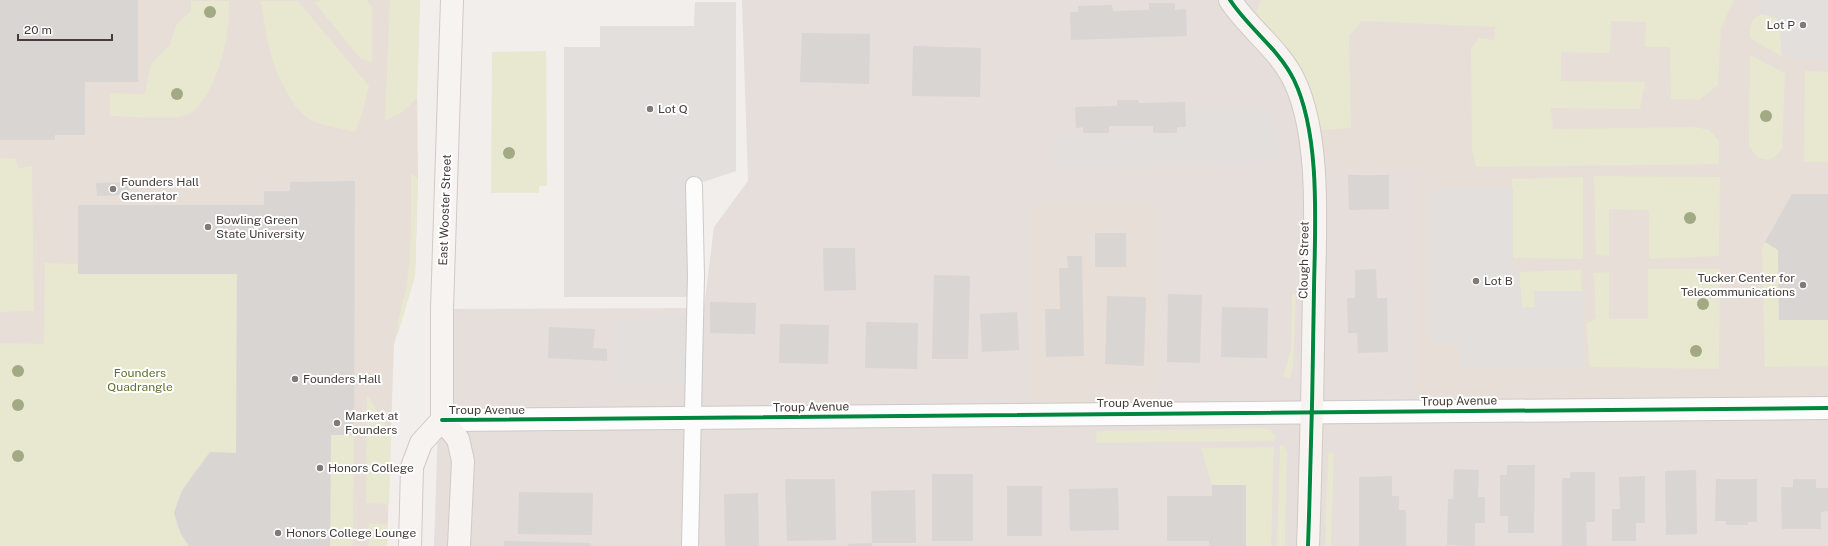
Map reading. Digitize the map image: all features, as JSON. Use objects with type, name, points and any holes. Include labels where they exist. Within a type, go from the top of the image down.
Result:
[{"type":"main road","name":"East Wooster Street","points":[[442,420],[442,309],[452,0]]},
{"type":"main road","name":"Clough Street","points":[[1230,0],[1282,59],[1294,80],[1304,104],[1309,132],[1315,208],[1312,412],[1308,546]]},
{"type":"main road","points":[[410,546],[412,467],[421,443],[442,420],[458,439],[463,461],[459,546]]},
{"type":"street","name":"Troup Avenue","points":[[442,420],[1828,408]]},
{"type":"lane","points":[[690,546],[696,276],[694,185]]},
{"type":"shaded area","name":"Bowling Green State University","points":[[0,0],[420,0],[417,87],[418,178],[415,276],[394,344],[387,546],[0,546]]},
{"type":"shaded area","points":[[742,0],[1828,0],[1828,546],[434,546],[442,309],[704,308],[714,227],[748,181]]},
{"type":"shaded area","points":[[1261,0],[1828,0],[1828,408],[1415,412],[1421,171],[1313,176],[1304,104],[1251,25]]},
{"type":"shaded area","name":"Lot P","points":[[1758,0],[1828,0],[1828,61],[1782,57],[1777,18],[1762,14]]},
{"type":"shaded area","name":"Lot Q","points":[[695,2],[736,2],[736,171],[694,185],[688,297],[564,297],[564,47],[600,47],[600,26],[694,26]]},
{"type":"shaded area","points":[[1267,107],[1277,138],[1277,161],[1053,167],[1052,136],[1185,134],[1185,109]]},
{"type":"shaded area","name":"Lot B","points":[[1431,188],[1513,188],[1513,267],[1519,272],[1522,308],[1535,307],[1534,291],[1582,291],[1582,368],[1460,368],[1459,343],[1431,344]]},
{"type":"shaded area","points":[[1029,206],[1154,206],[1155,413],[1029,414]]},
{"type":"shaded area","points":[[696,316],[694,384],[615,384],[616,320]]},
{"type":"green space","points":[[322,0],[367,0],[372,7],[372,63],[360,58],[315,3]]},
{"type":"green space","points":[[390,0],[420,0],[417,98],[401,113],[385,121]]},
{"type":"green space","points":[[1261,0],[1734,0],[1721,28],[1718,85],[1699,100],[1671,99],[1670,47],[1645,47],[1646,22],[1611,21],[1610,53],[1561,52],[1561,81],[1645,82],[1640,109],[1551,108],[1553,129],[1695,127],[1709,130],[1719,141],[1719,164],[1476,167],[1472,149],[1471,49],[1479,38],[1494,40],[1495,27],[1361,21],[1349,37],[1351,128],[1322,130],[1309,90],[1256,12]]},
{"type":"green space","points":[[191,1],[229,1],[228,26],[222,56],[213,82],[200,104],[192,112],[176,117],[158,118],[110,116],[110,93],[145,94],[151,64],[170,45],[176,25],[191,11]]},
{"type":"green space","points":[[261,1],[298,1],[369,86],[361,117],[355,132],[316,122],[305,116],[294,105],[281,81],[272,59]]},
{"type":"green space","points":[[1762,14],[1777,18],[1782,57],[1750,38],[1750,27],[1754,18]]},
{"type":"green space","points":[[546,51],[547,186],[539,186],[539,193],[491,193],[492,52]]},
{"type":"green space","points":[[1750,55],[1785,73],[1782,149],[1776,156],[1768,160],[1758,158],[1749,146]]},
{"type":"green space","points":[[1805,71],[1828,72],[1828,162],[1804,162]]},
{"type":"green space","points":[[0,158],[16,159],[19,168],[32,166],[34,311],[0,312]]},
{"type":"green space","points":[[411,174],[418,178],[415,276],[398,334],[397,330],[406,289],[409,260],[411,232]]},
{"type":"green space","points":[[1594,176],[1720,177],[1719,256],[1649,259],[1649,210],[1609,209],[1609,256],[1596,255]]},
{"type":"green space","points":[[1583,177],[1583,259],[1513,258],[1512,179]]},
{"type":"green space","points":[[1765,242],[1778,250],[1828,320],[1828,366],[1765,367],[1762,248]]},
{"type":"green space","name":"Founders Quadrangle","points":[[45,263],[78,264],[79,274],[237,274],[236,453],[210,452],[189,480],[180,495],[175,516],[179,530],[189,546],[0,546],[0,343],[44,344]]},
{"type":"green space","points":[[1648,269],[1720,269],[1719,369],[1590,367],[1586,324],[1596,318],[1594,273],[1609,272],[1609,319],[1648,319]]},
{"type":"green space","points":[[1581,270],[1582,291],[1534,291],[1535,307],[1522,308],[1519,272]]},
{"type":"green space","points":[[1292,293],[1296,295],[1293,367],[1290,378],[1283,377],[1291,349]]},
{"type":"green space","points":[[367,394],[391,435],[389,504],[366,503]]},
{"type":"green space","points":[[1260,428],[1271,430],[1276,438],[1273,441],[1096,443],[1097,431]]},
{"type":"green space","points":[[331,435],[354,435],[353,546],[330,546]]},
{"type":"green space","points":[[1280,445],[1284,446],[1287,451],[1285,546],[1277,546]]},
{"type":"green space","points":[[1274,447],[1271,546],[1246,546],[1246,485],[1212,485],[1201,448]]},
{"type":"green space","points":[[1330,451],[1334,454],[1331,546],[1325,546],[1328,455]]},
{"type":"green space","points":[[369,523],[388,525],[387,546],[369,546]]},
{"type":"building","points":[[0,0],[138,0],[138,82],[85,82],[85,135],[55,135],[55,140],[0,140]]},
{"type":"building","points":[[1149,3],[1175,3],[1175,10],[1186,9],[1187,36],[1071,40],[1070,12],[1078,12],[1078,6],[1112,5],[1113,11],[1149,10]]},
{"type":"building","points":[[802,33],[870,34],[869,84],[800,82]]},
{"type":"building","points":[[913,46],[981,48],[980,97],[912,96]]},
{"type":"building","points":[[1117,100],[1138,100],[1139,103],[1185,102],[1186,127],[1177,127],[1177,133],[1153,133],[1153,126],[1109,126],[1109,133],[1083,133],[1083,127],[1076,128],[1075,107],[1117,106]]},
{"type":"building","points":[[1348,175],[1389,175],[1389,209],[1349,210]]},
{"type":"building","name":"Founders Hall","points":[[355,181],[354,435],[331,435],[330,546],[189,546],[181,534],[174,513],[182,491],[210,452],[236,453],[237,274],[78,274],[78,205],[264,205],[264,191],[290,191],[290,182]]},
{"type":"building","name":"Founders Hall Generator","points":[[129,182],[129,195],[97,196],[96,183]]},
{"type":"building","name":"Tucker Center for Telecommunications","points":[[1792,194],[1828,194],[1828,320],[1779,320],[1778,250],[1765,242]]},
{"type":"building","points":[[1095,233],[1126,233],[1126,267],[1095,267]]},
{"type":"building","points":[[823,248],[855,248],[856,290],[824,291]]},
{"type":"building","points":[[1067,256],[1082,256],[1084,356],[1046,357],[1045,309],[1060,309],[1059,268],[1068,268]]},
{"type":"building","points":[[1376,269],[1377,298],[1387,298],[1388,352],[1358,353],[1357,333],[1348,333],[1347,298],[1355,298],[1355,270]]},
{"type":"building","points":[[934,275],[970,276],[968,359],[932,359]]},
{"type":"building","points":[[1168,294],[1202,295],[1200,363],[1167,362]]},
{"type":"building","points":[[1107,296],[1146,297],[1144,366],[1105,364]]},
{"type":"building","points":[[710,302],[756,303],[755,334],[710,333]]},
{"type":"building","points":[[1222,307],[1268,308],[1267,358],[1221,357]]},
{"type":"building","points":[[1017,312],[1019,350],[982,352],[980,314]]},
{"type":"building","points":[[866,322],[918,323],[917,369],[865,368]]},
{"type":"building","points":[[780,324],[829,325],[828,364],[779,363]]},
{"type":"building","points":[[549,327],[595,329],[593,348],[607,349],[607,361],[548,358]]},
{"type":"building","points":[[1507,465],[1535,465],[1534,533],[1508,533],[1508,516],[1500,516],[1500,475],[1507,475]]},
{"type":"building","points":[[1454,469],[1479,470],[1478,497],[1485,497],[1485,523],[1475,523],[1475,546],[1447,545],[1448,499],[1453,499]]},
{"type":"building","points":[[1696,470],[1697,534],[1666,535],[1665,471]]},
{"type":"building","points":[[1570,472],[1595,472],[1595,522],[1586,522],[1587,546],[1562,546],[1562,478],[1570,478]]},
{"type":"building","points":[[932,474],[973,474],[973,541],[932,541]]},
{"type":"building","points":[[1392,476],[1392,496],[1399,496],[1399,510],[1406,510],[1406,546],[1359,546],[1359,477]]},
{"type":"building","points":[[1645,476],[1645,523],[1636,523],[1636,541],[1612,541],[1612,509],[1620,509],[1619,477]]},
{"type":"building","points":[[785,479],[835,479],[836,540],[787,541]]},
{"type":"building","points":[[1716,479],[1757,479],[1757,522],[1748,522],[1748,525],[1726,525],[1726,521],[1715,521]]},
{"type":"building","points":[[1793,479],[1816,479],[1816,488],[1828,488],[1828,511],[1821,512],[1821,529],[1782,529],[1781,487],[1793,487]]},
{"type":"building","points":[[1212,485],[1246,485],[1246,546],[1209,546],[1209,541],[1167,541],[1167,496],[1212,496]]},
{"type":"building","points":[[1007,486],[1042,486],[1042,536],[1007,536]]},
{"type":"building","points":[[1118,488],[1119,530],[1070,531],[1069,489]]},
{"type":"building","points":[[915,490],[916,543],[872,543],[871,491]]},
{"type":"building","points":[[519,492],[593,493],[592,535],[518,534]]},
{"type":"building","points":[[758,493],[759,546],[725,546],[724,494]]},
{"type":"building","points":[[504,541],[591,543],[591,546],[504,546]]},
{"type":"building","points":[[872,543],[872,546],[848,546],[848,544]]},
{"type":"cycle path","points":[[1230,0],[1288,69],[1303,103],[1309,128],[1314,182],[1315,238],[1308,546]]},
{"type":"cycle path","points":[[442,420],[1828,408]]},
{"type":"place","name":"Lot P","points":[[1803,25]]},
{"type":"place","name":"Lot Q","points":[[650,109]]},
{"type":"place","name":"Founders Hall Generator","points":[[113,189]]},
{"type":"place","name":"Bowling Green State University","points":[[208,227]]},
{"type":"place","name":"Lot B","points":[[1476,281]]},
{"type":"place","name":"Tucker Center for Telecommunications","points":[[1803,285]]},
{"type":"place","name":"Founders Hall","points":[[295,379]]},
{"type":"place","name":"Market at Founders","points":[[337,423]]},
{"type":"place","name":"Honors College","points":[[320,468]]},
{"type":"place","name":"Honors College Lounge","points":[[278,533]]}]
